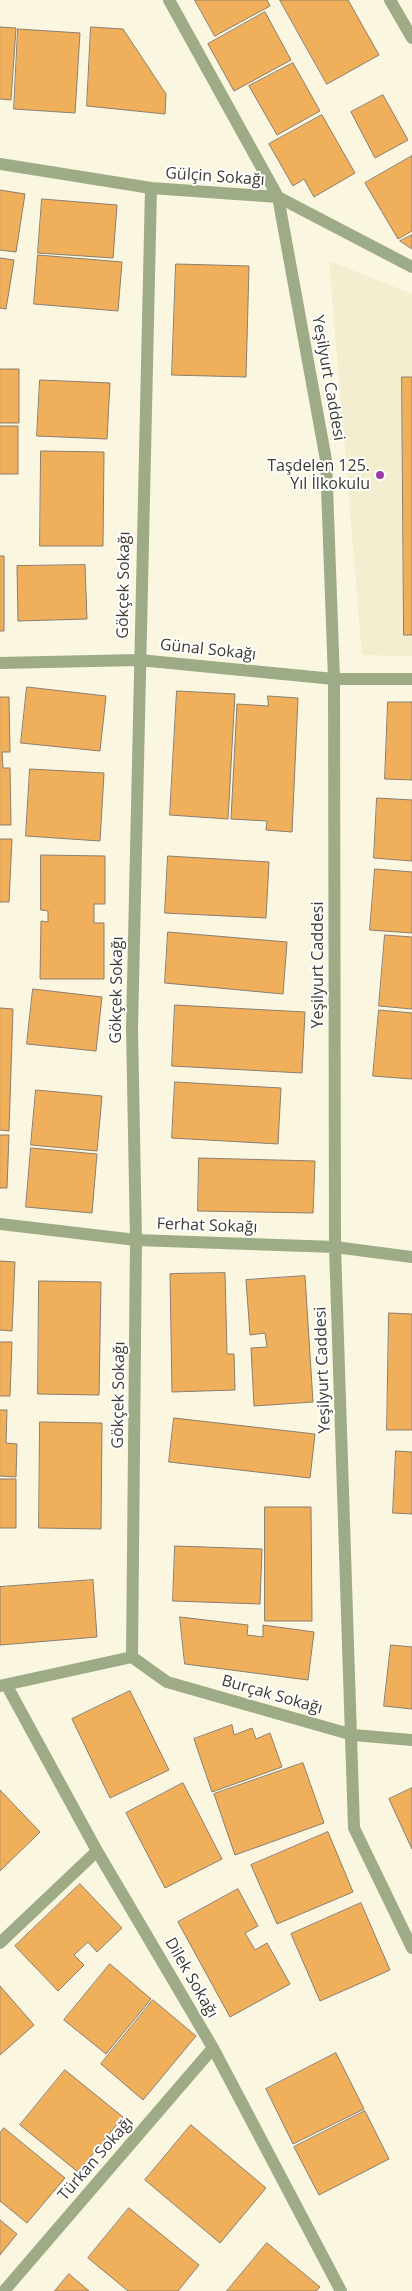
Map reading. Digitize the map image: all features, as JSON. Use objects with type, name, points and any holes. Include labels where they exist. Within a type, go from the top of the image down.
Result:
[{"type":"street","name":"Yeşilyurt Caddesi","points":[[169,0],[278,197],[326,460],[334,679],[335,1247],[354,1828],[412,1948]]},
{"type":"street","points":[[390,0],[412,38]]},
{"type":"street","name":"Gülçin Sokağı","points":[[0,164],[151,188],[278,197],[412,266]]},
{"type":"street","name":"Gökçek Sokağı","points":[[132,1657],[136,1240],[132,1028],[151,188]]},
{"type":"street","name":"Günal Sokağı","points":[[0,663],[139,660],[334,679],[412,679]]},
{"type":"street","name":"Ferhat Sokağı","points":[[0,1224],[136,1240],[335,1247],[412,1258]]},
{"type":"street","points":[[3,1686],[132,1657]]},
{"type":"street","name":"Burçak Sokağı","points":[[132,1657],[167,1682],[352,1735],[412,1740]]},
{"type":"street","name":"Dilek Sokağı","points":[[3,1686],[213,2048],[340,2291]]},
{"type":"street","points":[[0,1944],[98,1851]]},
{"type":"street","name":"Türkan Sokağı","points":[[4,2291],[213,2048]]},
{"type":"shaded area","name":"Taşdelen 125. Yıl İlkokulu","points":[[329,261],[412,294],[412,656],[362,655]]},
{"type":"building","points":[[195,0],[267,0],[270,6],[215,36]]},
{"type":"building","points":[[280,0],[348,0],[379,55],[327,84]]},
{"type":"building","points":[[265,12],[291,60],[234,91],[208,44]]},
{"type":"building","points":[[0,27],[16,28],[11,100],[0,99]]},
{"type":"building","points":[[91,27],[123,29],[166,94],[165,114],[87,106]]},
{"type":"building","points":[[18,29],[80,33],[75,113],[14,109]]},
{"type":"building","points":[[293,63],[320,111],[277,135],[249,86]]},
{"type":"building","points":[[383,95],[408,140],[375,158],[351,112]]},
{"type":"building","points":[[322,115],[355,173],[314,197],[304,179],[293,186],[269,144]]},
{"type":"building","points":[[412,156],[412,231],[398,239],[365,183]]},
{"type":"building","points":[[0,190],[25,194],[16,252],[0,250]]},
{"type":"building","points":[[42,199],[117,205],[113,258],[38,253]]},
{"type":"building","points":[[412,235],[412,249],[400,241]]},
{"type":"building","points":[[38,255],[122,262],[118,311],[34,304]]},
{"type":"building","points":[[0,258],[14,260],[6,309],[0,308]]},
{"type":"building","points":[[176,264],[249,266],[246,377],[172,375]]},
{"type":"building","points":[[0,369],[19,369],[19,423],[0,423]]},
{"type":"building","points":[[402,377],[412,377],[412,635],[404,635]]},
{"type":"building","points":[[40,380],[110,383],[107,439],[37,436]]},
{"type":"building","points":[[0,426],[18,426],[18,474],[0,474]]},
{"type":"building","points":[[41,451],[104,452],[103,546],[40,546]]},
{"type":"building","points":[[0,556],[4,556],[4,631],[0,631]]},
{"type":"building","points":[[85,565],[87,619],[18,621],[17,566]]},
{"type":"building","points":[[27,687],[106,696],[100,751],[21,743]]},
{"type":"building","points":[[177,691],[235,694],[228,819],[170,815]]},
{"type":"building","points":[[268,696],[298,698],[292,832],[266,830],[267,821],[231,819],[237,704],[268,706]]},
{"type":"building","points":[[0,697],[9,697],[10,752],[2,752],[3,768],[10,768],[11,825],[0,825]]},
{"type":"building","points":[[388,702],[412,702],[412,780],[385,779]]},
{"type":"building","points":[[30,769],[104,773],[100,841],[26,836]]},
{"type":"building","points":[[377,798],[412,800],[412,861],[374,858]]},
{"type":"building","points":[[0,839],[12,839],[9,902],[0,902]]},
{"type":"building","points":[[41,855],[105,856],[105,904],[94,904],[94,923],[104,923],[104,979],[40,979],[41,921],[48,922],[48,911],[41,910]]},
{"type":"building","points":[[168,856],[269,862],[266,918],[165,913]]},
{"type":"building","points":[[375,869],[412,872],[412,933],[370,930]]},
{"type":"building","points":[[168,932],[287,942],[283,994],[165,983]]},
{"type":"building","points":[[385,935],[412,937],[412,1009],[379,1006]]},
{"type":"building","points":[[33,989],[102,997],[96,1051],[27,1044]]},
{"type":"building","points":[[175,1005],[305,1012],[302,1073],[172,1066]]},
{"type":"building","points":[[0,1008],[13,1009],[9,1131],[0,1130]]},
{"type":"building","points":[[379,1010],[412,1013],[412,1079],[373,1076]]},
{"type":"building","points":[[175,1082],[281,1088],[278,1144],[172,1138]]},
{"type":"building","points":[[36,1090],[102,1096],[97,1151],[31,1145]]},
{"type":"building","points":[[0,1135],[9,1135],[7,1188],[0,1188]]},
{"type":"building","points":[[31,1148],[97,1154],[92,1213],[26,1207]]},
{"type":"building","points":[[199,1158],[315,1161],[313,1213],[198,1211]]},
{"type":"building","points":[[0,1261],[15,1262],[12,1331],[0,1330]]},
{"type":"building","points":[[225,1273],[227,1354],[234,1354],[235,1390],[172,1392],[170,1274]]},
{"type":"building","points":[[305,1276],[313,1402],[254,1406],[251,1348],[267,1347],[265,1333],[250,1335],[246,1280]]},
{"type":"building","points":[[39,1281],[101,1282],[99,1395],[38,1394]]},
{"type":"building","points":[[389,1313],[412,1314],[412,1430],[387,1430]]},
{"type":"building","points":[[0,1342],[12,1342],[10,1396],[0,1396]]},
{"type":"building","points":[[0,1410],[7,1410],[6,1443],[17,1444],[16,1477],[0,1476]]},
{"type":"building","points":[[174,1418],[315,1434],[310,1478],[169,1462]]},
{"type":"building","points":[[40,1422],[102,1423],[101,1529],[39,1528]]},
{"type":"building","points":[[396,1451],[412,1452],[412,1514],[393,1513]]},
{"type":"building","points":[[0,1479],[16,1479],[16,1528],[0,1528]]},
{"type":"building","points":[[265,1507],[311,1507],[312,1621],[265,1621]]},
{"type":"building","points":[[175,1546],[262,1549],[260,1604],[173,1601]]},
{"type":"building","points":[[93,1580],[97,1637],[0,1645],[0,1587]]},
{"type":"building","points":[[180,1617],[248,1625],[247,1635],[263,1637],[263,1625],[314,1632],[308,1680],[185,1664]]},
{"type":"building","points":[[391,1645],[412,1647],[412,1709],[384,1706]]},
{"type":"building","points":[[130,1691],[169,1770],[110,1798],[72,1719]]},
{"type":"building","points":[[232,1725],[234,1735],[252,1728],[256,1739],[270,1733],[282,1767],[212,1792],[194,1739]]},
{"type":"building","points":[[303,1763],[324,1823],[235,1855],[214,1794]]},
{"type":"building","points":[[183,1783],[222,1859],[165,1888],[126,1813]]},
{"type":"building","points":[[412,1788],[412,1849],[389,1799]]},
{"type":"building","points":[[0,1790],[40,1832],[0,1871]]},
{"type":"building","points":[[328,1832],[353,1892],[277,1924],[251,1865]]},
{"type":"building","points":[[80,1884],[122,1928],[97,1952],[88,1942],[74,1955],[84,1965],[58,1991],[15,1946]]},
{"type":"building","points":[[238,1889],[258,1926],[245,1933],[255,1950],[267,1943],[290,1984],[230,2017],[178,1922]]},
{"type":"building","points":[[361,1903],[390,1970],[320,2001],[291,1934]]},
{"type":"building","points":[[110,1964],[151,1999],[106,2054],[64,2020]]},
{"type":"building","points":[[0,1986],[34,2025],[0,2055]]},
{"type":"building","points":[[153,2000],[196,2036],[143,2100],[101,2064]]},
{"type":"building","points":[[336,2053],[364,2109],[293,2144],[266,2089]]},
{"type":"building","points":[[65,2070],[123,2117],[78,2172],[20,2125]]},
{"type":"building","points":[[365,2111],[389,2159],[319,2195],[294,2147]]},
{"type":"building","points":[[191,2125],[266,2188],[220,2243],[145,2180]]},
{"type":"building","points":[[4,2128],[65,2178],[27,2223],[0,2201],[0,2133]]},
{"type":"building","points":[[129,2208],[199,2265],[178,2291],[128,2291],[88,2258]]},
{"type":"building","points":[[0,2220],[17,2234],[0,2255]]},
{"type":"building","points":[[267,2243],[320,2287],[316,2291],[227,2291]]},
{"type":"building","points":[[69,2274],[89,2291],[55,2291]]},
{"type":"place","name":"Taşdelen 125. Yıl İlkokulu","points":[[380,475]]}]
